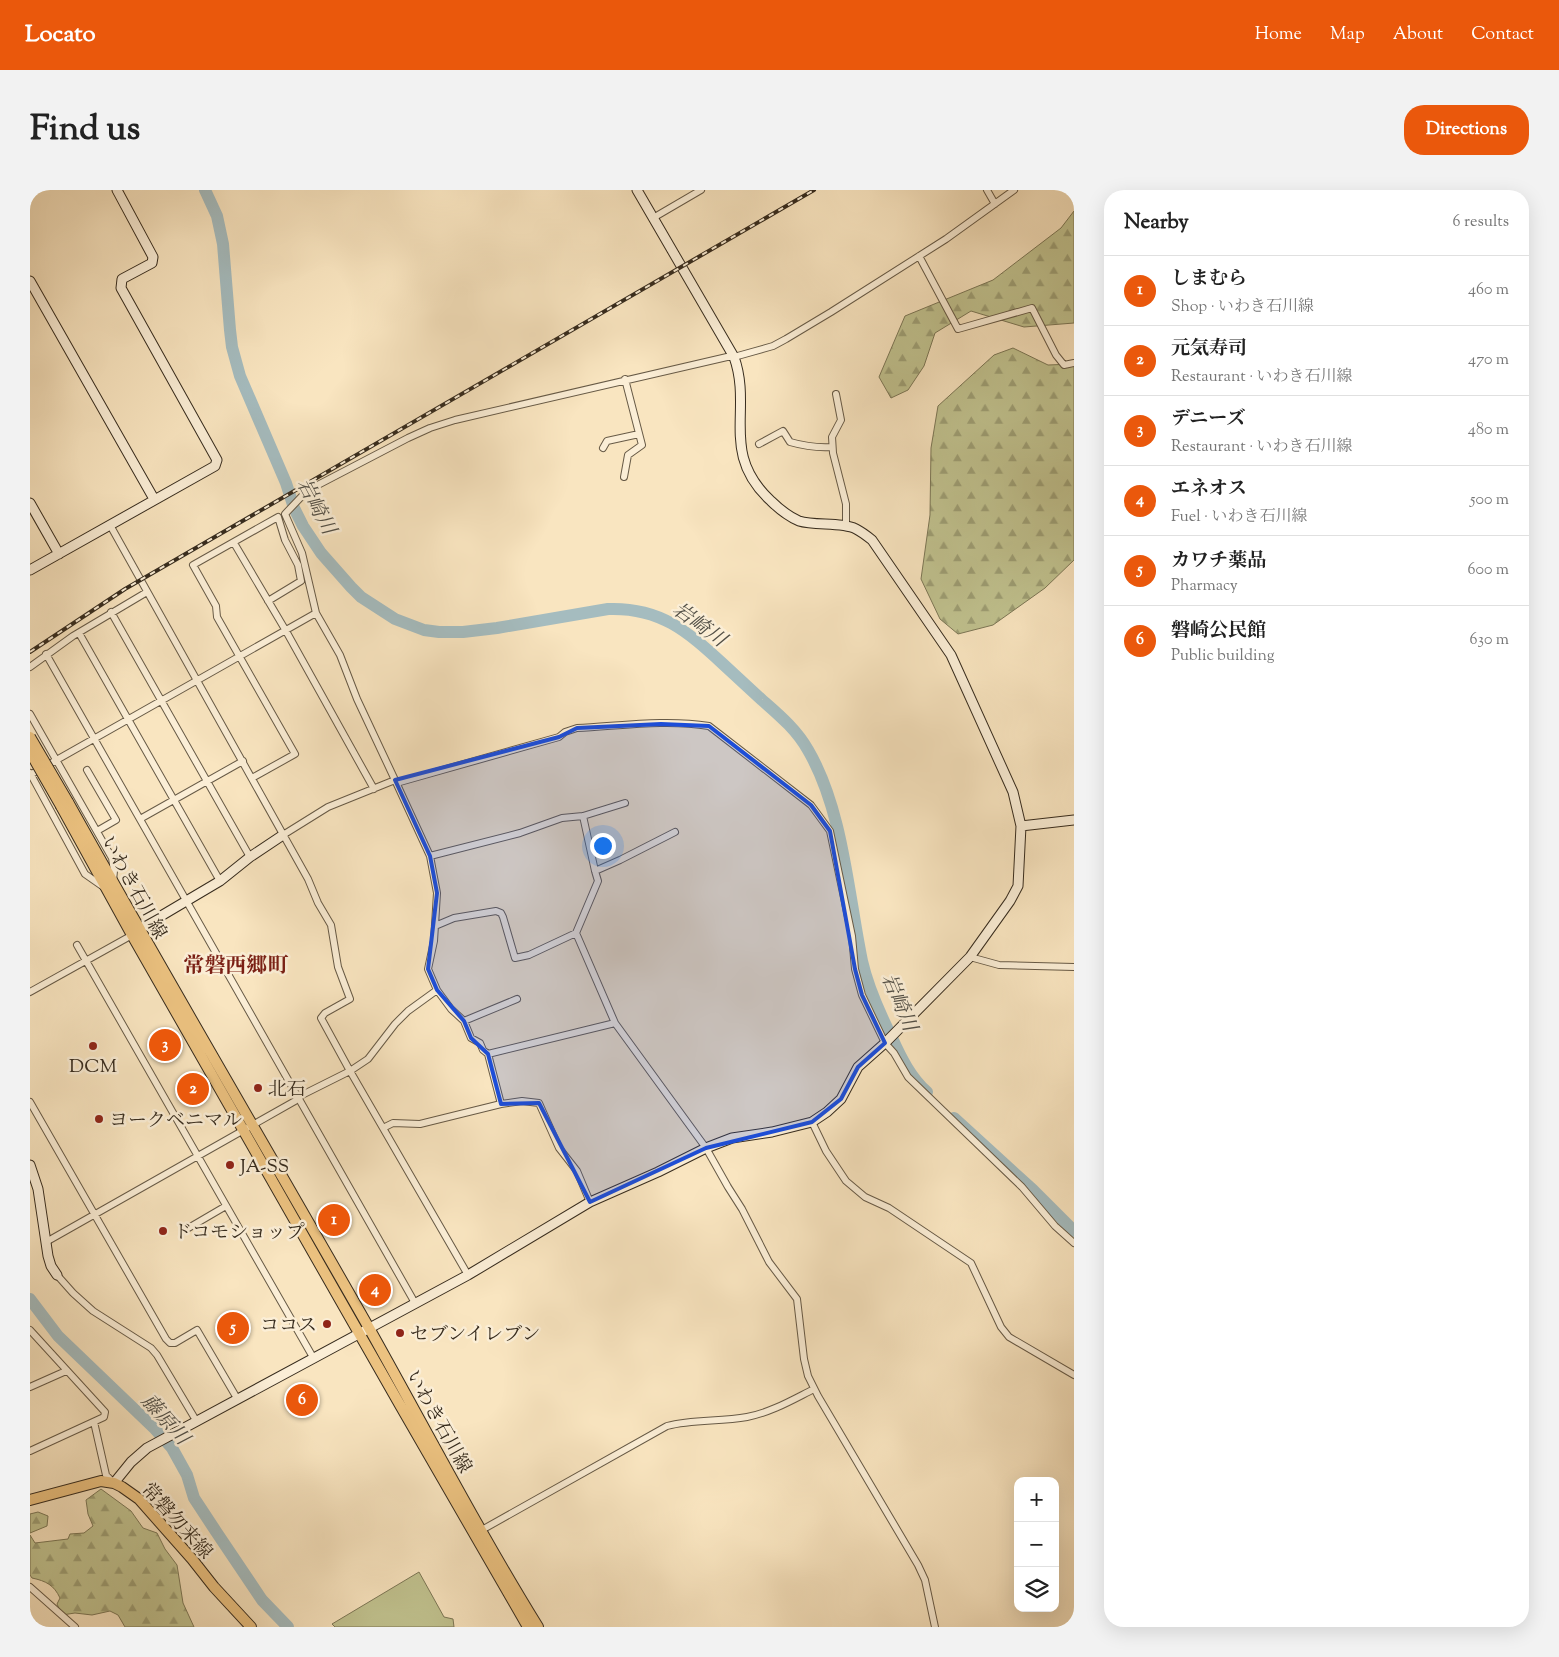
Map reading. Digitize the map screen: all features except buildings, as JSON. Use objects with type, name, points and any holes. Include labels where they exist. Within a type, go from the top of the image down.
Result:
[{"type":"main road","name":"いわき石川線","points":[[30,737],[64,804],[478,1532],[528,1627]]},
{"type":"main road","name":"いわき石川線","points":[[30,752],[64,804]]},
{"type":"main road","name":"常磐勿来線","points":[[30,1500],[94,1482],[114,1483],[122,1487],[139,1499],[214,1587],[251,1627]]},
{"type":"main road","name":"いわき石川線","points":[[478,1532],[538,1627]]},
{"type":"street","points":[[30,570],[215,466],[217,460],[121,288],[122,279],[152,263],[153,257],[117,190]]},
{"type":"street","points":[[94,1422],[106,1475],[114,1483],[130,1462],[147,1448],[468,1275],[590,1202],[658,1172],[706,1148],[732,1138],[772,1132],[812,1122],[841,1099],[858,1067],[898,1030],[970,957],[1010,901],[1018,886],[1021,826],[1013,792],[951,655],[872,540],[855,528],[799,520],[777,506],[762,493],[745,466],[740,443],[739,376],[734,357],[637,190]]},
{"type":"street","points":[[653,218],[701,190]]},
{"type":"street","points":[[987,190],[995,204]]},
{"type":"street","points":[[501,1104],[488,1054],[483,1050],[480,1043],[471,1038],[464,1021],[451,1010],[437,990],[428,969],[434,941],[437,893],[430,856],[357,699],[340,655],[316,613],[302,553],[285,514],[287,509],[314,487],[430,428],[455,420],[625,379],[734,357],[773,346],[919,256],[1014,190]]},
{"type":"street","points":[[919,256],[958,328],[1032,308],[1056,355],[1064,365],[1074,363]]},
{"type":"street","points":[[30,281],[154,499]]},
{"type":"street","points":[[624,477],[628,455],[642,444],[625,379]]},
{"type":"street","points":[[836,394],[841,420],[832,437],[832,453],[846,504],[846,527]]},
{"type":"street","points":[[759,444],[782,431],[790,442],[812,447],[832,447]]},
{"type":"street","points":[[602,448],[607,441],[639,434]]},
{"type":"street","points":[[30,503],[59,554]]},
{"type":"street","points":[[252,778],[295,754],[217,617],[216,606],[194,565],[278,517],[285,540],[298,565],[302,582],[268,601]]},
{"type":"street","points":[[110,525],[243,761],[331,925],[338,967],[350,999],[323,1015],[383,1128],[468,1275]]},
{"type":"street","points":[[234,543],[286,631],[374,789]]},
{"type":"street","points":[[30,666],[111,612],[147,592]]},
{"type":"street","points":[[111,612],[250,857]]},
{"type":"street","points":[[30,714],[56,761],[112,858],[114,870],[110,886],[85,874],[30,774],[56,761],[316,613]]},
{"type":"street","points":[[79,633],[220,881]]},
{"type":"street","points":[[46,654],[415,1303]]},
{"type":"street","points":[[30,992],[187,902],[220,881],[250,857],[283,835],[328,808],[395,780],[400,782],[549,740],[577,728],[661,724],[709,726],[811,805],[830,831],[852,936],[855,969],[862,995],[886,1041],[908,1077],[1022,1187],[1055,1226],[1074,1243]]},
{"type":"street","points":[[140,819],[243,761]]},
{"type":"street","points":[[88,770],[116,820],[97,831]]},
{"type":"street","points":[[430,856],[520,833],[562,818],[583,816],[625,803]]},
{"type":"street","points":[[435,926],[454,918],[496,911],[501,913],[504,917],[515,958],[529,955],[576,933],[598,881],[583,816]]},
{"type":"street","points":[[1021,826],[1074,820]]},
{"type":"street","points":[[595,871],[675,832]]},
{"type":"street","points":[[576,933],[614,1023],[706,1148],[742,1208],[769,1262],[797,1299],[804,1359],[808,1376],[918,1565],[925,1580],[935,1627]]},
{"type":"street","points":[[77,945],[314,1359]]},
{"type":"street","points":[[970,957],[999,965],[1074,968]]},
{"type":"street","points":[[46,1242],[295,1101],[298,1097],[368,1059],[395,1024],[408,1011],[437,990]]},
{"type":"street","points":[[464,1021],[517,999]]},
{"type":"street","points":[[488,1054],[614,1023]]},
{"type":"street","points":[[383,1128],[393,1123],[420,1124],[501,1104],[522,1101],[539,1103],[559,1148],[577,1171],[590,1202]]},
{"type":"street","points":[[30,1102],[166,1339],[170,1343],[175,1342],[197,1330],[238,1400]]},
{"type":"street","points":[[812,1122],[826,1150],[846,1181],[865,1197],[889,1208],[971,1263],[1001,1327],[1009,1337],[1074,1375]]},
{"type":"street","points":[[30,1165],[38,1189],[51,1266],[73,1293],[93,1311],[151,1348],[197,1422]]},
{"type":"street","points":[[186,1230],[226,1206]]},
{"type":"street","points":[[30,1330],[106,1412],[104,1417],[30,1451]]},
{"type":"street","points":[[30,1387],[66,1370]]},
{"type":"street","points":[[478,1532],[667,1426],[682,1422],[745,1417],[771,1411],[814,1388]]},
{"type":"street","points":[[30,1587],[75,1627]]},
{"type":"highlighted area","points":[[661,724],[709,726],[811,805],[830,831],[855,969],[862,995],[885,1043],[858,1067],[841,1099],[812,1122],[706,1148],[590,1202],[539,1103],[501,1104],[488,1054],[471,1038],[464,1021],[437,990],[428,969],[437,893],[430,856],[395,780],[559,737],[577,728]]},
{"type":"green space","points":[[1074,211],[1074,323],[1024,327],[971,311],[935,333],[924,366],[908,390],[891,398],[879,377],[905,316],[993,280],[1061,228]]},
{"type":"green space","points":[[1013,348],[1048,365],[1074,364],[1074,560],[1045,588],[993,625],[958,634],[940,619],[921,579],[930,515],[931,448],[938,406],[994,355]]},
{"type":"green space","points":[[101,1489],[131,1511],[143,1528],[157,1533],[165,1549],[177,1565],[183,1603],[194,1627],[125,1627],[118,1615],[110,1611],[92,1615],[75,1613],[62,1615],[57,1604],[60,1598],[55,1590],[45,1582],[32,1578],[30,1575],[30,1535],[35,1543],[68,1539],[70,1534],[84,1533],[93,1526],[88,1514],[86,1500]]},
{"type":"green space","points":[[38,1512],[48,1516],[47,1526],[30,1533],[30,1514]]},
{"type":"green space","points":[[419,1572],[444,1617],[453,1619],[454,1627],[335,1627],[332,1624]]},
{"type":"waterway","name":"岩崎川","points":[[205,190],[217,216],[223,244],[232,347],[240,376],[286,483],[294,508],[303,526],[321,553],[361,597],[395,619],[424,630],[463,632],[608,609],[626,609],[643,612],[672,623],[710,652],[793,729],[808,750],[820,774],[837,825],[862,961],[868,981],[879,1010],[903,1060],[911,1074],[927,1092]]},
{"type":"waterway","name":"岩崎川","points":[[954,1118],[1033,1190],[1074,1231]]},
{"type":"waterway","name":"藤原川","points":[[30,1299],[58,1336],[155,1429],[172,1448],[187,1475],[194,1498],[262,1600],[288,1627]]},
{"type":"railway","points":[[30,652],[125,589],[814,190]]},
{"type":"place","name":"デニーズ","points":[[165,1045]]},
{"type":"place","name":"DCM","points":[[93,1046]]},
{"type":"place","name":"北石","points":[[258,1088]]},
{"type":"place","name":"元気寿司","points":[[193,1089]]},
{"type":"place","name":"ヨークベニマル","points":[[99,1119]]},
{"type":"place","name":"JA-SS","points":[[230,1165]]},
{"type":"place","name":"しまむら","points":[[334,1220]]},
{"type":"place","name":"ドコモショップ","points":[[163,1231]]},
{"type":"place","name":"エネオス","points":[[375,1290]]},
{"type":"place","name":"ココス","points":[[327,1324]]},
{"type":"place","name":"カワチ薬品","points":[[233,1328]]},
{"type":"place","name":"セブンイレブン","points":[[400,1333]]},
{"type":"place","name":"磐崎公民館","points":[[302,1400]]},
{"type":"district","name":"常磐西郷町","points":[[236,965]]}]
